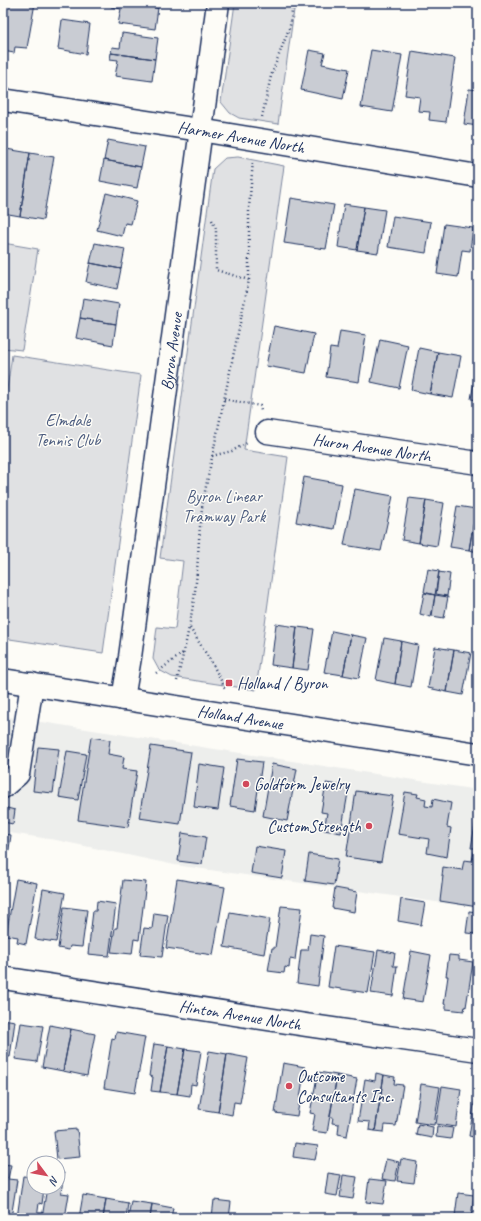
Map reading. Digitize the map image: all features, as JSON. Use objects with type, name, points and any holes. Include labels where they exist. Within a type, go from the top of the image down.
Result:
[{"type":"street","name":"Byron Avenue","points":[[123,699],[218,3]]},
{"type":"street","name":"Harmer Avenue North","points":[[3,100],[200,130],[478,176]]},
{"type":"street","name":"Huron Avenue North","points":[[267,432],[478,464]]},
{"type":"street","name":"Holland Avenue","points":[[3,680],[478,754]]},
{"type":"street","points":[[3,788],[18,774],[32,684]]},
{"type":"street","name":"Hinton Avenue North","points":[[3,978],[478,1050]]},
{"type":"path","points":[[177,681],[190,627],[197,570],[200,517],[249,280],[249,208],[256,140],[271,76],[290,26],[293,3]]},
{"type":"path","points":[[211,218],[216,229],[216,270],[249,280]]},
{"type":"path","points":[[212,456],[232,450],[267,432]]},
{"type":"path","points":[[190,627],[226,690]]},
{"type":"path","points":[[156,673],[184,653]]},
{"type":"shaded area","points":[[3,716],[478,790],[478,908],[175,865],[56,840],[3,832]]},
{"type":"green space","points":[[235,3],[295,3],[278,124],[239,118],[230,113],[221,102]]},
{"type":"green space","name":"Byron Linear Tramway Park","points":[[238,157],[284,166],[244,450],[288,457],[256,690],[172,677],[159,670],[153,659],[157,627],[175,629],[183,561],[160,558],[213,169],[225,158]]},
{"type":"green space","points":[[3,243],[38,249],[22,350],[3,348]]},
{"type":"green space","name":"Elmdale Tennis Club","points":[[12,355],[141,375],[103,653],[3,638],[3,417]]},
{"type":"building","points":[[3,3],[35,3],[27,48],[15,47],[14,53],[3,51]]},
{"type":"building","points":[[112,3],[127,3],[158,8],[155,29],[118,24],[121,9],[111,7]]},
{"type":"building","points":[[127,3],[159,3],[158,8]]},
{"type":"building","points":[[62,20],[90,24],[86,54],[58,49]]},
{"type":"building","points":[[122,33],[158,38],[155,59],[111,53],[112,47],[120,48]]},
{"type":"building","points":[[309,50],[325,53],[322,64],[349,69],[343,99],[301,90]]},
{"type":"building","points":[[371,50],[402,55],[392,112],[361,107]]},
{"type":"building","points":[[412,51],[455,58],[446,122],[429,120],[430,112],[418,111],[420,97],[405,95]]},
{"type":"building","points":[[111,53],[155,59],[152,81],[115,76],[118,60],[110,59]]},
{"type":"building","points":[[469,89],[478,90],[478,126],[464,124]]},
{"type":"building","points":[[108,140],[145,147],[141,167],[104,160]]},
{"type":"building","points":[[6,149],[30,153],[20,216],[3,213],[3,166]]},
{"type":"building","points":[[30,153],[54,157],[43,220],[20,216]]},
{"type":"building","points":[[104,160],[141,167],[137,188],[100,181]]},
{"type":"building","points":[[106,193],[137,201],[131,224],[125,223],[122,236],[97,230]]},
{"type":"building","points":[[291,198],[334,205],[326,249],[284,243]]},
{"type":"building","points":[[344,204],[364,207],[357,250],[338,247]]},
{"type":"building","points":[[364,207],[385,210],[378,253],[357,250]]},
{"type":"building","points":[[393,216],[431,222],[426,253],[388,247]]},
{"type":"building","points":[[444,224],[473,228],[470,251],[462,250],[458,277],[437,274]]},
{"type":"building","points":[[95,243],[125,249],[121,269],[90,263]]},
{"type":"building","points":[[90,263],[121,269],[117,289],[86,282]]},
{"type":"building","points":[[83,298],[119,304],[116,324],[80,318]]},
{"type":"building","points":[[80,318],[116,324],[113,345],[76,338]]},
{"type":"building","points":[[274,326],[314,334],[306,373],[266,366]]},
{"type":"building","points":[[340,331],[366,335],[359,382],[326,377],[330,348],[337,349]]},
{"type":"building","points":[[380,339],[408,345],[399,388],[371,382]]},
{"type":"building","points":[[419,348],[438,352],[430,394],[411,390]]},
{"type":"building","points":[[438,352],[461,356],[453,398],[430,394]]},
{"type":"building","points":[[478,360],[478,400],[471,399]]},
{"type":"building","points":[[304,477],[342,484],[334,529],[296,522]]},
{"type":"building","points":[[355,489],[393,496],[381,551],[344,545]]},
{"type":"building","points":[[409,498],[426,500],[419,543],[402,540]]},
{"type":"building","points":[[426,500],[444,503],[437,546],[419,543]]},
{"type":"building","points":[[457,506],[476,509],[469,550],[450,547]]},
{"type":"building","points":[[476,509],[478,510],[478,552],[469,550]]},
{"type":"building","points":[[428,569],[439,571],[435,595],[424,592]]},
{"type":"building","points":[[439,572],[450,574],[447,596],[436,594]]},
{"type":"building","points":[[424,593],[435,595],[431,617],[420,614]]},
{"type":"building","points":[[435,595],[448,597],[444,618],[432,616]]},
{"type":"building","points":[[276,624],[297,627],[292,668],[271,665]]},
{"type":"building","points":[[297,627],[314,629],[308,670],[292,668]]},
{"type":"building","points":[[332,631],[351,635],[343,675],[324,672]]},
{"type":"building","points":[[351,635],[367,638],[359,678],[343,675]]},
{"type":"building","points":[[384,638],[401,641],[395,684],[376,680]]},
{"type":"building","points":[[401,641],[418,645],[411,687],[395,684]]},
{"type":"building","points":[[435,647],[454,650],[447,692],[428,688]]},
{"type":"building","points":[[454,650],[471,653],[463,695],[447,692]]},
{"type":"building","points":[[91,737],[110,740],[108,754],[124,757],[122,769],[137,771],[128,827],[78,820]]},
{"type":"building","points":[[151,746],[191,752],[180,824],[139,818]]},
{"type":"building","points":[[38,747],[59,749],[53,793],[33,791]]},
{"type":"building","points":[[67,751],[86,754],[78,800],[59,797]]},
{"type":"building","name":"Goldform Jewelry","points":[[237,759],[262,762],[255,810],[230,806]]},
{"type":"building","points":[[199,764],[224,768],[218,810],[194,807]]},
{"type":"building","points":[[272,764],[297,769],[287,821],[263,816]]},
{"type":"building","points":[[326,783],[349,787],[341,833],[324,830],[327,813],[321,812]]},
{"type":"building","name":"CustomStrength","points":[[356,791],[393,796],[381,862],[346,857]]},
{"type":"building","points":[[405,792],[418,794],[417,797],[426,799],[425,806],[432,807],[433,799],[451,803],[447,827],[451,828],[447,857],[427,853],[429,839],[398,834]]},
{"type":"building","points":[[3,807],[15,810],[13,824],[3,822]]},
{"type":"building","points":[[477,813],[478,907],[440,901],[443,867],[462,870],[464,860],[472,861],[475,848],[471,848]]},
{"type":"building","points":[[182,833],[206,837],[202,864],[178,861]]},
{"type":"building","points":[[3,834],[11,835],[8,856],[3,856]]},
{"type":"building","points":[[255,846],[286,851],[282,878],[251,873]]},
{"type":"building","points":[[309,854],[338,859],[334,885],[305,881]]},
{"type":"building","points":[[3,856],[8,856],[4,878],[3,878]]},
{"type":"building","points":[[16,879],[37,883],[26,944],[17,942],[18,937],[6,935]]},
{"type":"building","points":[[177,879],[225,887],[213,955],[166,948]]},
{"type":"building","points":[[123,880],[146,882],[139,940],[134,939],[132,954],[111,952],[115,928],[117,928]]},
{"type":"building","points":[[335,888],[357,892],[354,912],[332,908]]},
{"type":"building","points":[[43,889],[65,893],[56,942],[35,939]]},
{"type":"building","points":[[401,899],[425,903],[421,925],[398,921]]},
{"type":"building","points":[[97,901],[116,904],[109,956],[88,954],[93,911],[96,911]]},
{"type":"building","points":[[281,906],[302,908],[295,960],[290,959],[289,968],[285,967],[284,973],[268,971],[272,948],[275,948]]},
{"type":"building","points":[[64,907],[87,910],[82,947],[70,946],[69,950],[58,948]]},
{"type":"building","points":[[469,911],[478,912],[478,934],[466,933]]},
{"type":"building","points":[[230,912],[270,919],[264,954],[224,947]]},
{"type":"building","points":[[154,913],[168,915],[162,957],[140,955],[144,928],[152,929]]},
{"type":"building","points":[[310,934],[324,936],[318,986],[297,983],[301,950],[308,950]]},
{"type":"building","points":[[334,946],[375,952],[368,993],[328,987]]},
{"type":"building","points":[[378,950],[395,953],[393,966],[397,966],[393,996],[371,993]]},
{"type":"building","points":[[411,951],[431,955],[423,1002],[403,999]]},
{"type":"building","points":[[449,955],[459,956],[459,960],[473,962],[466,1007],[465,1006],[464,1011],[446,1009],[446,1004],[444,1004]]},
{"type":"building","points":[[3,1019],[15,1021],[10,1057],[3,1056]]},
{"type":"building","points":[[21,1023],[43,1026],[37,1062],[15,1059]]},
{"type":"building","points":[[50,1025],[71,1029],[63,1071],[42,1067]]},
{"type":"building","points":[[71,1029],[95,1034],[87,1076],[63,1071]]},
{"type":"building","points":[[116,1032],[145,1037],[135,1093],[104,1088],[112,1038],[115,1039]]},
{"type":"building","points":[[154,1044],[168,1046],[160,1092],[151,1091],[153,1077],[149,1076]]},
{"type":"building","points":[[168,1046],[185,1049],[177,1094],[160,1092]]},
{"type":"building","points":[[185,1049],[201,1051],[196,1085],[191,1084],[190,1096],[177,1094]]},
{"type":"building","points":[[209,1051],[227,1054],[218,1112],[199,1109]]},
{"type":"building","points":[[227,1054],[248,1058],[240,1103],[234,1102],[232,1115],[218,1112]]},
{"type":"building","points":[[283,1063],[305,1067],[297,1116],[275,1113]]},
{"type":"building","points":[[318,1072],[337,1075],[327,1133],[312,1131],[315,1114],[310,1113]]},
{"type":"building","points":[[376,1073],[384,1075],[375,1131],[369,1130],[370,1122],[358,1121],[365,1079],[375,1081]]},
{"type":"building","points":[[337,1075],[357,1079],[347,1136],[338,1134],[339,1124],[332,1123],[333,1117],[330,1117]]},
{"type":"building","points":[[384,1075],[395,1077],[394,1084],[403,1085],[396,1126],[385,1125],[384,1132],[375,1131]]},
{"type":"building","points":[[421,1084],[440,1087],[434,1125],[415,1122]]},
{"type":"building","points":[[442,1086],[461,1089],[456,1127],[436,1124]]},
{"type":"building","points":[[475,1099],[478,1099],[478,1138],[469,1136]]},
{"type":"building","points":[[418,1124],[433,1127],[432,1138],[416,1135]]},
{"type":"building","points":[[437,1126],[453,1128],[451,1139],[436,1137]]},
{"type":"building","points":[[77,1129],[80,1157],[66,1158],[66,1155],[57,1155],[54,1131]]},
{"type":"building","points":[[295,1143],[318,1146],[315,1160],[293,1157]]},
{"type":"building","points":[[386,1159],[399,1162],[395,1181],[382,1179]]},
{"type":"building","points":[[401,1159],[417,1162],[414,1183],[397,1181]]},
{"type":"building","points":[[3,1164],[11,1165],[8,1179],[17,1180],[11,1218],[3,1218]]},
{"type":"building","points":[[328,1173],[341,1175],[337,1196],[325,1194]]},
{"type":"building","points":[[343,1175],[357,1177],[353,1199],[340,1197]]},
{"type":"building","points":[[23,1176],[26,1176],[26,1195],[43,1195],[42,1204],[39,1203],[37,1218],[17,1218]]},
{"type":"building","points":[[369,1179],[387,1181],[383,1204],[366,1202]]},
{"type":"building","points":[[458,1193],[474,1195],[471,1218],[455,1216]]},
{"type":"building","points":[[69,1194],[65,1218],[42,1218],[46,1195]]},
{"type":"building","points":[[83,1195],[106,1199],[103,1218],[79,1218]]},
{"type":"building","points":[[106,1199],[128,1203],[126,1218],[103,1218]]},
{"type":"building","points":[[214,1200],[231,1202],[229,1218],[206,1218],[212,1217]]},
{"type":"building","points":[[131,1201],[152,1204],[150,1218],[128,1218]]},
{"type":"building","points":[[152,1204],[173,1208],[171,1218],[150,1218]]},
{"type":"place","name":"Holland / Byron","points":[[229,683]]},
{"type":"place","name":"Goldform Jewelry","points":[[246,784]]},
{"type":"place","name":"CustomStrength","points":[[369,826]]},
{"type":"place","name":"Outcome Consultants Inc.","points":[[289,1086]]}]
